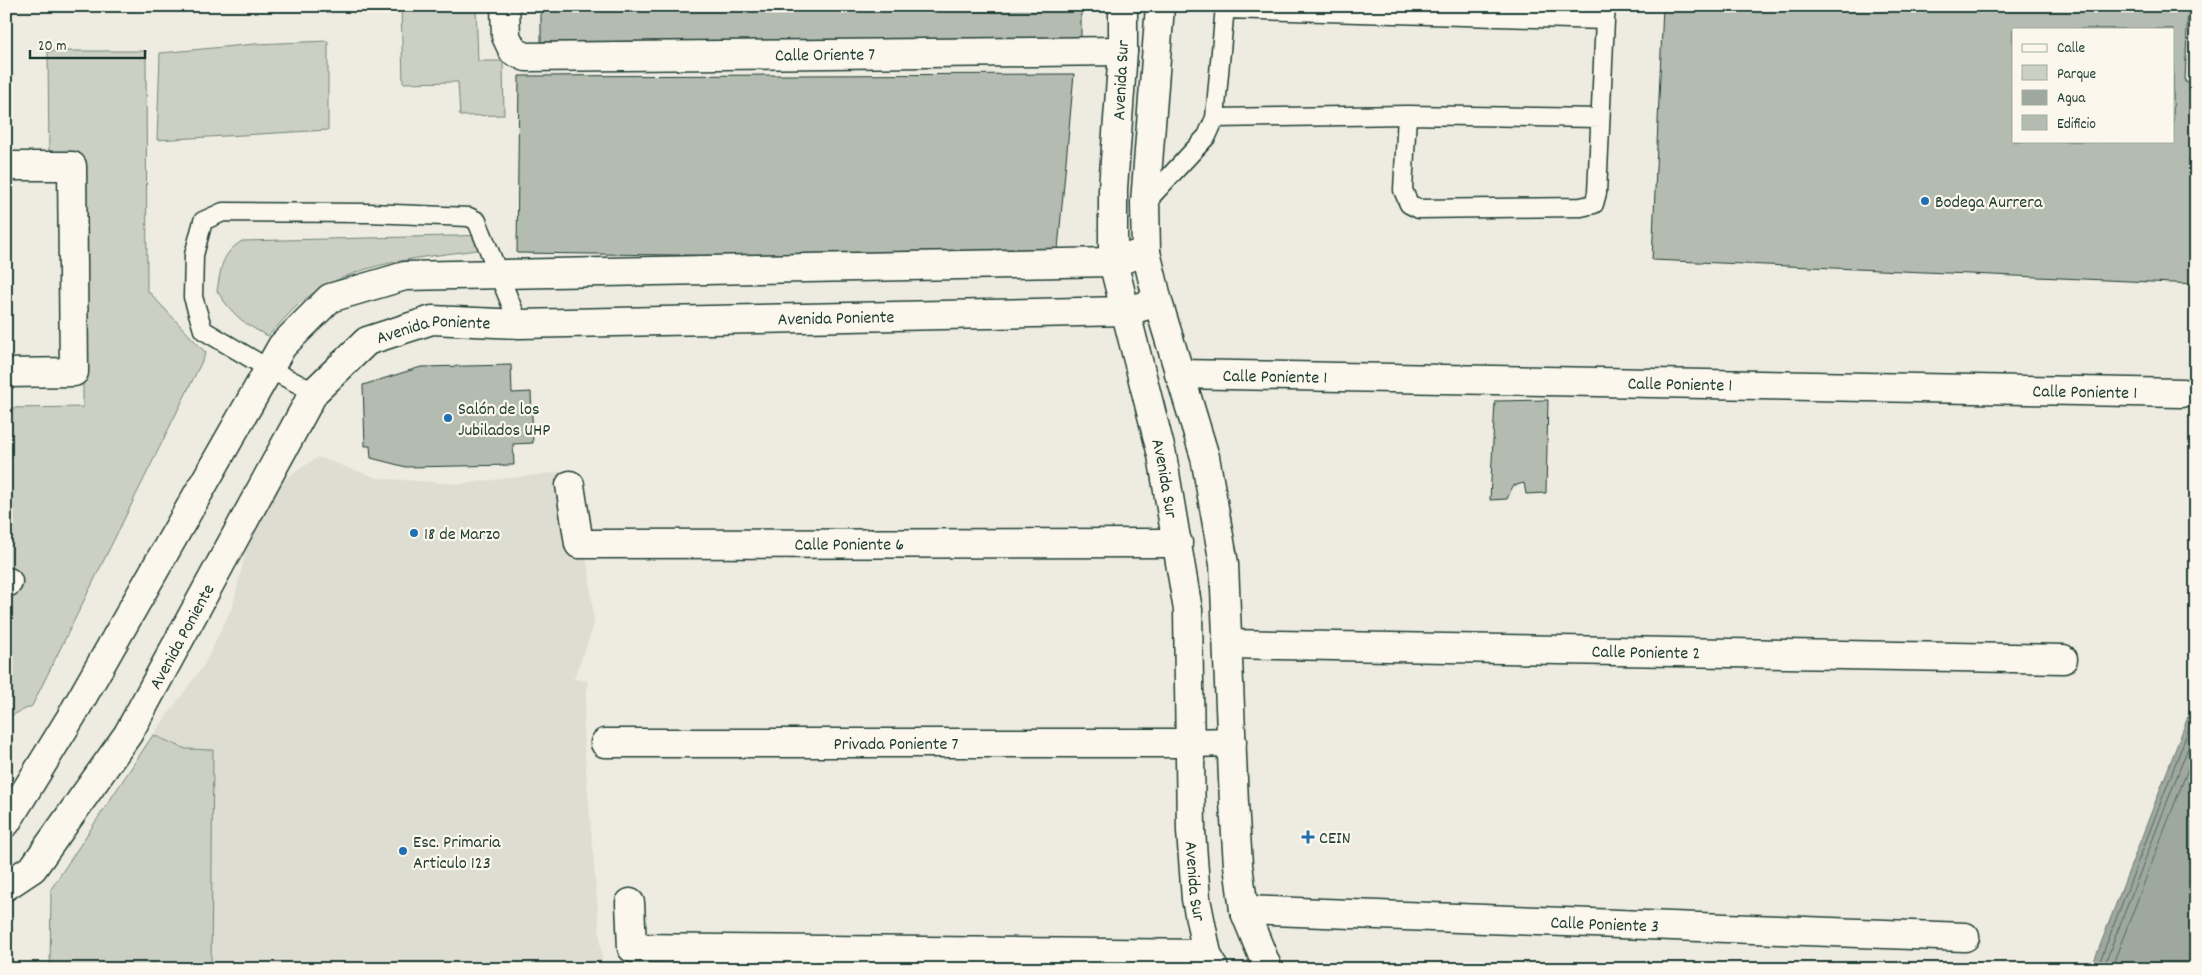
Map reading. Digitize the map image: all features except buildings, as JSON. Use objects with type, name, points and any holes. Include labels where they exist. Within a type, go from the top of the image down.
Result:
[{"type":"street","name":"Calle Oriente 7","points":[[505,6],[506,36],[513,51],[526,57],[1123,51]]},
{"type":"street","name":"Avenida Sur","points":[[1123,6],[1123,51],[1112,188],[1113,262],[1162,455],[1188,610],[1188,744],[1191,832],[1195,889],[1210,961]]},
{"type":"street","name":"Avenida Sur","points":[[1160,6],[1145,203],[1146,252],[1158,302],[1205,457],[1219,534],[1224,564],[1238,865],[1244,910],[1268,969]]},
{"type":"street","points":[[6,166],[72,166],[74,372],[6,373]]},
{"type":"street","points":[[6,823],[71,718],[282,346],[330,298],[405,276],[1113,262],[1146,252]]},
{"type":"street","name":"Avenida Poniente","points":[[6,886],[34,868],[128,734],[314,392],[368,341],[432,320],[519,324],[1127,312],[1158,302]]},
{"type":"street","name":"Calle Poniente 1","points":[[1179,374],[2182,394]]},
{"type":"street","name":"Calle Poniente 6","points":[[570,485],[579,544],[1178,543]]},
{"type":"street","name":"Calle Poniente 2","points":[[1228,644],[2063,659]]},
{"type":"street","name":"Privada Poniente 7","points":[[605,744],[1188,744],[1232,742]]},
{"type":"street","points":[[630,903],[632,948],[1210,961]]},
{"type":"street","name":"Calle Poniente 3","points":[[1244,910],[1965,937]]},
{"type":"lane","points":[[1145,203],[1207,136],[1215,118],[1225,8],[1605,13],[1597,193],[1594,204],[1581,207],[1419,209],[1409,204],[1403,190],[1407,115]]},
{"type":"lane","points":[[1215,118],[1407,115],[1600,118]]},
{"type":"lane","points":[[314,392],[269,369],[203,330],[193,298],[194,256],[203,221],[223,212],[369,213],[470,217],[477,222],[519,324]]},
{"type":"shaded area","name":"Esc. Primaria Articulo 123","points":[[318,457],[377,478],[459,484],[560,472],[589,570],[594,625],[574,679],[588,681],[583,731],[602,962],[624,969],[211,969],[213,750],[186,749],[153,735],[205,663],[233,605],[259,496]]},
{"type":"green space","points":[[401,6],[476,6],[478,61],[503,61],[504,115],[460,116],[458,82],[403,83]]},
{"type":"green space","points":[[328,41],[328,130],[157,140],[160,53],[255,44]]},
{"type":"green space","points":[[48,51],[146,51],[147,290],[206,353],[32,706],[6,718],[6,408],[83,407],[82,159],[49,159]]},
{"type":"green space","points":[[493,235],[491,248],[416,258],[367,269],[343,277],[321,288],[300,303],[268,336],[239,318],[217,291],[221,268],[226,256],[242,241]]},
{"type":"green space","points":[[153,735],[186,749],[213,750],[211,969],[50,969],[51,889]]},
{"type":"water","points":[[2196,696],[2196,969],[2091,969]]},
{"type":"place","name":"Bodega Aurrera","points":[[1925,201]]},
{"type":"place","name":"Salón de los Jubilados UHP","points":[[448,418]]},
{"type":"place","name":"18 de Marzo","points":[[414,533]]},
{"type":"place","name":"CEIN","points":[[1308,837]]},
{"type":"place","name":"Esc. Primaria Articulo 123","points":[[403,851]]}]
